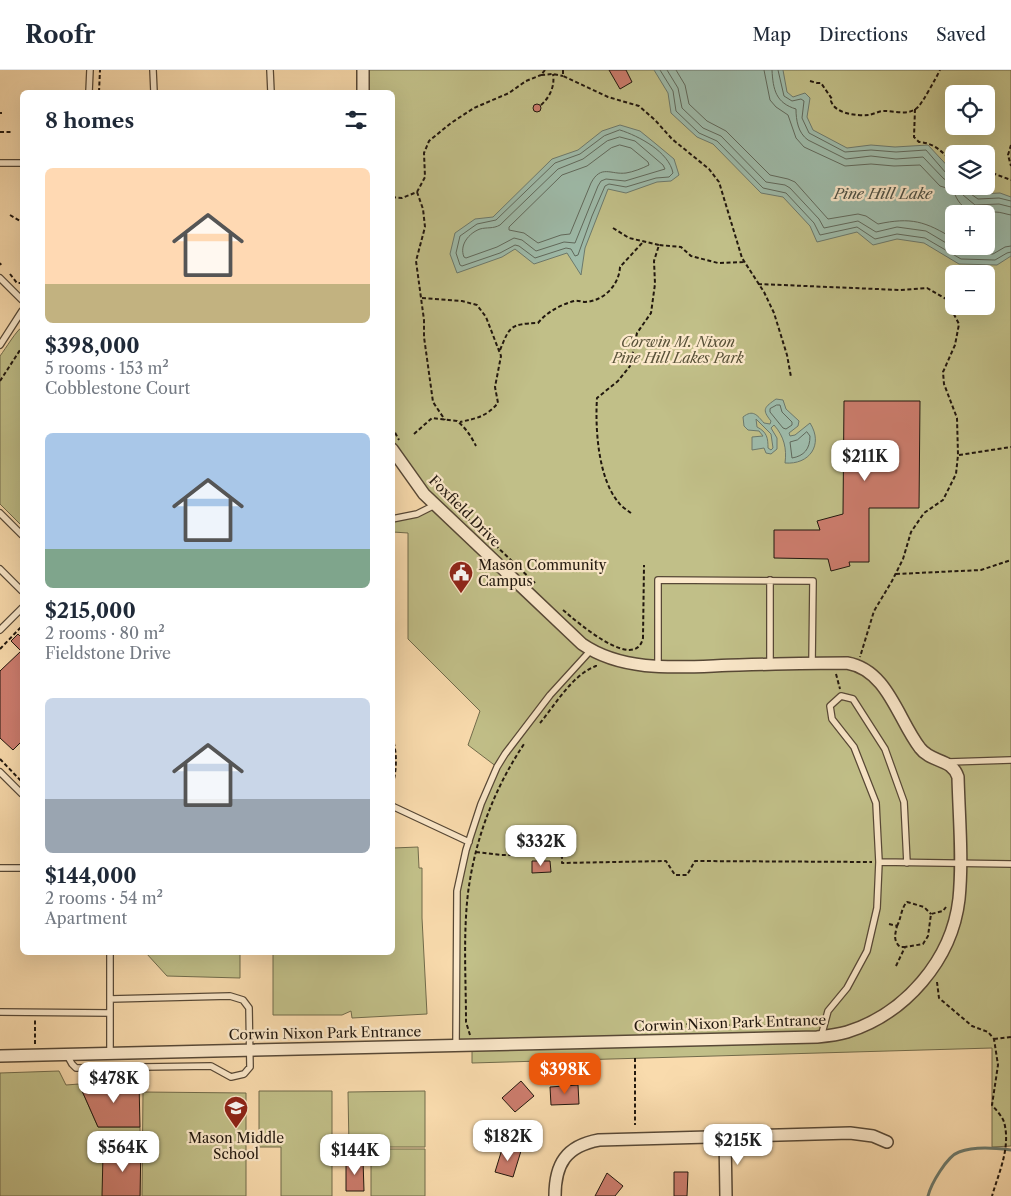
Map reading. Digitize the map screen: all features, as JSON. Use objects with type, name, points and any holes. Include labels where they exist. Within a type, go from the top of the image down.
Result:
[{"type":"street","points":[[363,70],[364,90]]},
{"type":"street","name":"Foxfield Drive","points":[[396,446],[424,494],[575,638],[591,650],[606,656],[645,666],[658,667]]},
{"type":"street","points":[[658,667],[834,663],[847,663],[858,666],[868,671],[878,681],[924,753],[931,758],[946,762]]},
{"type":"street","name":"Corwin Nixon Park Entrance","points":[[0,1056],[747,1040],[821,1037],[847,1032],[881,1016],[912,993],[931,970],[949,937],[959,900],[960,864],[958,777],[952,765],[946,762]]},
{"type":"street","points":[[554,1196],[556,1178],[561,1163],[570,1151],[584,1143],[599,1140],[850,1134],[865,1135],[887,1142]]},
{"type":"street","points":[[725,1136],[726,1196]]},
{"type":"lane","points":[[89,90],[90,70]]},
{"type":"lane","points":[[154,70],[154,90]]},
{"type":"lane","points":[[270,70],[271,90]]},
{"type":"lane","points":[[0,163],[20,162]]},
{"type":"lane","points":[[0,278],[20,298]]},
{"type":"lane","points":[[0,345],[20,314]]},
{"type":"lane","points":[[395,518],[417,514],[436,505]]},
{"type":"lane","points":[[0,513],[20,533]]},
{"type":"lane","points":[[0,569],[20,589]]},
{"type":"lane","points":[[658,667],[658,580],[813,581],[812,664]]},
{"type":"lane","points":[[770,580],[770,664]]},
{"type":"lane","points":[[0,630],[20,610]]},
{"type":"lane","points":[[456,1045],[457,891],[481,804],[497,767],[505,754],[550,695],[591,650]]},
{"type":"lane","points":[[821,1037],[828,1011],[846,988],[867,951],[877,908],[879,862],[876,802],[854,747],[832,719],[830,706],[841,696],[853,699],[885,749],[904,802],[907,862]]},
{"type":"lane","points":[[946,762],[1011,760]]},
{"type":"lane","points":[[0,772],[20,792]]},
{"type":"lane","points":[[395,807],[469,842]]},
{"type":"lane","points":[[879,862],[1011,864]]},
{"type":"lane","points":[[0,868],[20,868]]},
{"type":"lane","points":[[110,955],[110,1054]]},
{"type":"lane","points":[[68,1055],[76,1068],[211,1066],[231,1077],[244,1074],[250,1067],[249,1008],[242,1000],[230,996],[110,999]]},
{"type":"lane","points":[[0,1012],[110,1013]]},
{"type":"path","points":[[99,90],[100,70]]},
{"type":"path","points":[[541,75],[545,70]]},
{"type":"path","points":[[563,70],[563,76]]},
{"type":"path","points":[[810,81],[821,83],[832,99],[832,106],[850,114],[868,115],[883,111],[902,113],[918,107],[940,70]]},
{"type":"path","points":[[541,105],[555,84],[553,74]]},
{"type":"path","points":[[395,197],[402,198],[417,192],[425,177],[424,152],[429,142],[474,108],[509,93],[526,81],[541,75],[553,74],[563,76],[608,97],[638,106],[655,120],[672,139],[709,169],[719,182],[744,262],[764,292],[778,324],[791,377]]},
{"type":"path","points":[[915,109],[914,137],[919,142],[928,142],[939,148],[945,155]]},
{"type":"path","points":[[0,132],[13,132]]},
{"type":"path","points":[[1011,145],[1008,155],[1011,166]]},
{"type":"path","points":[[995,174],[1011,180]]},
{"type":"path","points":[[417,192],[423,209],[426,227],[416,261],[422,298],[424,338],[433,402],[445,420]]},
{"type":"path","points":[[10,216],[20,221]]},
{"type":"path","points":[[613,228],[629,238],[681,248],[690,256],[718,263],[744,262]]},
{"type":"path","points":[[500,350],[512,327],[524,323],[538,323],[544,316],[564,304],[598,300],[612,289],[619,277],[620,267],[643,242]]},
{"type":"path","points":[[631,513],[619,503],[610,488],[604,471],[597,430],[597,398],[618,381],[630,366],[637,333],[651,314],[655,284],[654,261],[659,245]]},
{"type":"path","points":[[10,274],[17,283],[20,283]]},
{"type":"path","points":[[758,284],[900,290],[927,288],[946,299],[959,324],[954,345],[943,372],[944,384],[957,418],[958,455],[956,474],[943,500],[924,513],[911,532],[903,559],[896,574],[874,611],[858,666]]},
{"type":"path","points":[[414,434],[432,418],[460,422],[478,418],[490,412],[498,402],[495,387],[500,365],[500,350],[486,317],[477,305],[462,301],[422,298]]},
{"type":"path","points":[[0,381],[20,350]]},
{"type":"path","points":[[460,422],[463,430],[469,433],[476,446]]},
{"type":"path","points":[[958,455],[1011,448]]},
{"type":"path","points":[[449,502],[537,585]]},
{"type":"path","points":[[896,574],[981,570],[1011,560]]},
{"type":"path","points":[[563,610],[601,640],[630,650],[638,648],[643,638],[644,565]]},
{"type":"path","points":[[0,649],[20,629]]},
{"type":"path","points":[[536,728],[584,672],[596,666],[596,662]]},
{"type":"path","points":[[834,663],[841,696]]},
{"type":"path","points":[[466,1035],[470,1034],[466,1022],[466,925],[468,893],[476,852],[490,807],[501,782],[524,744]]},
{"type":"path","points":[[395,746],[395,777]]},
{"type":"path","points":[[0,759],[20,780]]},
{"type":"path","points":[[472,851],[501,855],[559,855],[562,857],[562,863],[666,861],[675,875],[687,875],[695,861],[879,862]]},
{"type":"path","points":[[907,902],[924,907],[931,914],[928,936],[923,944],[905,947],[900,946],[895,941],[895,933],[903,906],[907,902]]},
{"type":"path","points":[[931,914],[943,911],[947,905]]},
{"type":"path","points":[[889,924],[897,926]]},
{"type":"path","points":[[896,966],[905,947]]},
{"type":"path","points":[[931,970],[938,984],[939,998],[972,1026],[988,1032],[994,1039],[998,1065],[992,1106],[1004,1120],[1007,1140],[1003,1166],[992,1196]]},
{"type":"path","points":[[35,1044],[36,1012]]},
{"type":"path","points":[[658,1030],[682,1024],[758,1026],[825,1023]]},
{"type":"path","points":[[994,1039],[1011,1037]]},
{"type":"path","points":[[634,1058],[635,1125]]},
{"type":"green space","name":"Corwin M. Nixon Pine Hill Lakes Park","points":[[363,70],[1011,70],[1011,1146],[992,1147],[992,1048],[472,1063],[472,1045],[456,1045],[457,891],[466,850],[497,767],[468,745],[480,711],[408,639],[408,533],[395,532],[395,519],[417,514],[435,505],[395,452],[395,90],[363,90]]},
{"type":"green space","points":[[20,329],[20,524],[0,504],[0,356]]},
{"type":"green space","points":[[418,847],[419,868],[422,868],[422,918],[427,1014],[352,1018],[351,1011],[342,1015],[273,1015],[273,955],[395,955],[395,848]]},
{"type":"green space","points":[[148,955],[240,955],[240,978],[167,976]]},
{"type":"green space","points":[[59,1071],[66,1085],[79,1084],[98,1127],[140,1127],[140,1196],[0,1196],[0,1073]]},
{"type":"green space","points":[[259,1091],[332,1091],[332,1196],[281,1196],[281,1147],[259,1147]]},
{"type":"green space","points":[[425,1091],[425,1147],[349,1147],[348,1092]]},
{"type":"green space","points":[[143,1092],[246,1093],[246,1196],[142,1196]]},
{"type":"green space","points":[[371,1149],[425,1149],[425,1196],[371,1196]]},
{"type":"water","name":"Pine Hill Lake","points":[[654,70],[783,70],[787,92],[793,97],[805,93],[810,98],[807,117],[813,130],[847,148],[871,145],[895,147],[928,145],[945,163],[945,195],[995,195],[995,193],[1000,193],[1011,197],[1011,256],[997,265],[959,264],[924,243],[897,239],[873,245],[857,232],[817,242],[810,226],[783,197],[761,193],[713,144],[697,137],[671,113],[668,93]]},
{"type":"water","points":[[620,125],[640,131],[674,159],[679,175],[671,181],[657,182],[626,193],[608,189],[585,248],[581,275],[567,253],[534,264],[515,249],[502,257],[457,273],[450,254],[455,233],[475,219],[493,217],[552,159],[578,150],[602,131]]},
{"type":"water","points":[[776,399],[783,400],[786,409],[799,421],[798,426],[789,433],[790,436],[795,435],[810,423],[814,431],[815,446],[812,452],[801,461],[785,463],[784,443],[774,425],[771,428],[777,438],[777,449],[771,454],[766,453],[764,448],[752,450],[752,437],[763,436],[759,431],[748,430],[744,426],[743,417],[752,413],[757,415],[764,423],[770,424],[771,421],[765,411],[767,406]],"holes":[[[756,419],[771,434],[773,448],[771,450],[768,448],[765,433],[757,427]]]},
{"type":"building","points":[[609,70],[626,70],[632,82],[620,89]]},
{"type":"building","points":[[537,104],[541,108],[537,112],[533,108]]},
{"type":"building","points":[[844,401],[920,401],[919,508],[869,508],[869,562],[849,562],[850,566],[831,571],[828,559],[774,558],[774,530],[820,530],[817,521],[843,514]]},
{"type":"building","points":[[18,634],[20,636],[20,650],[11,641]]},
{"type":"building","points":[[20,652],[20,743],[13,750],[0,738],[0,671]]},
{"type":"building","points":[[532,861],[550,861],[551,872],[532,873]]},
{"type":"building","points":[[521,1081],[534,1096],[515,1112],[502,1098]]},
{"type":"building","points":[[139,1082],[140,1127],[98,1127],[79,1084]]},
{"type":"building","points":[[578,1085],[579,1104],[551,1105],[550,1087]]},
{"type":"building","points":[[128,1142],[141,1143],[140,1196],[102,1196],[103,1154],[128,1154]]},
{"type":"building","points":[[503,1146],[521,1151],[513,1177],[495,1172]]},
{"type":"building","points":[[363,1160],[364,1191],[346,1191],[346,1161]]},
{"type":"building","points":[[674,1172],[688,1172],[687,1196],[674,1196]]},
{"type":"building","points":[[607,1173],[623,1186],[615,1196],[595,1196]]},
{"type":"waterway","points":[[928,1196],[940,1171],[959,1152],[978,1148],[1011,1150]]},
{"type":"place","name":"Mason Community Campus","points":[[461,594]]},
{"type":"place","name":"Mason Middle School","points":[[236,1129]]}]
